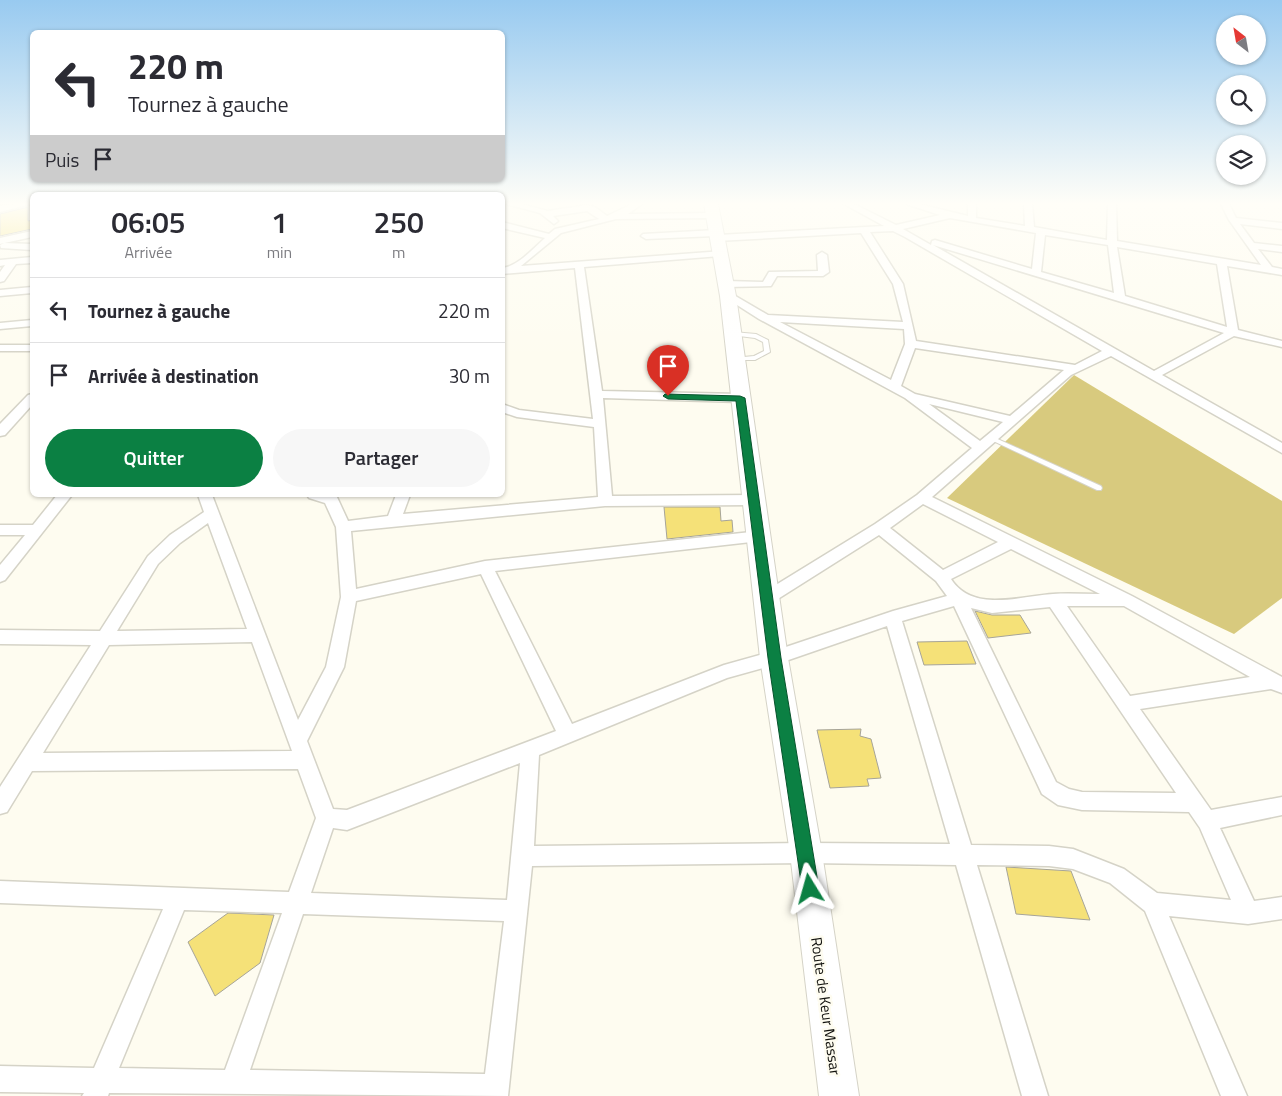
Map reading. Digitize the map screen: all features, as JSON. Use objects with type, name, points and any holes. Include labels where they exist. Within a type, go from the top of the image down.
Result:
[{"type":"main road","name":"Route de Keur Massar","points":[[720,255],[727,290],[760,536],[774,658],[806,853],[839,1096]]},
{"type":"street","points":[[506,270],[531,255]]},
{"type":"street","points":[[506,270],[578,265],[615,255]]},
{"type":"street","points":[[727,290],[767,284],[772,274],[776,273],[820,274],[824,272],[822,255]]},
{"type":"street","points":[[880,255],[898,284],[909,326],[911,344],[894,387]]},
{"type":"street","points":[[943,255],[1282,449]]},
{"type":"street","points":[[974,255],[1232,332],[1282,344]]},
{"type":"street","points":[[1036,274],[1038,255]]},
{"type":"street","points":[[1114,255],[1120,298]]},
{"type":"street","points":[[1184,255],[1282,272]]},
{"type":"street","points":[[1258,255],[1268,269]]},
{"type":"street","points":[[0,263],[30,260]]},
{"type":"street","points":[[0,279],[13,262]]},
{"type":"street","points":[[1222,262],[1232,332]]},
{"type":"street","points":[[578,265],[600,424],[605,501]]},
{"type":"street","points":[[0,294],[30,290]]},
{"type":"street","points":[[727,290],[763,317],[908,395],[980,447]]},
{"type":"street","points":[[763,317],[909,326]]},
{"type":"street","points":[[0,326],[30,323]]},
{"type":"street","points":[[1154,375],[1232,332]]},
{"type":"street","points":[[911,344],[1074,368]]},
{"type":"street","points":[[0,348],[30,348]]},
{"type":"street","points":[[767,598],[880,528],[922,498],[1074,368],[1110,351]]},
{"type":"street","points":[[596,394],[740,398]]},
{"type":"street","points":[[908,395],[1012,420]]},
{"type":"street","points":[[0,432],[30,400]]},
{"type":"street","points":[[505,409],[517,413],[600,424]]},
{"type":"street","points":[[0,576],[63,497]]},
{"type":"street","points":[[206,497],[326,818],[294,903],[233,1083]]},
{"type":"street","points":[[297,742],[335,667],[349,597],[342,527],[325,497]]},
{"type":"street","points":[[394,520],[402,497]]},
{"type":"street","points":[[922,498],[1126,600],[1277,683]]},
{"type":"street","points":[[342,527],[394,520],[605,501],[755,500]]},
{"type":"street","points":[[0,805],[153,560],[175,538],[212,514]]},
{"type":"street","points":[[880,528],[942,577],[947,586],[960,599],[1049,788],[1065,798],[1082,801],[1195,803]]},
{"type":"street","points":[[0,530],[37,530]]},
{"type":"street","points":[[349,597],[485,567],[760,536]]},
{"type":"street","points":[[942,577],[1011,542]]},
{"type":"street","points":[[485,567],[567,733]]},
{"type":"street","points":[[326,818],[347,820],[724,672],[774,658],[892,617],[960,599],[992,606],[1054,600],[1126,600]]},
{"type":"street","points":[[1054,600],[1207,821],[1248,913]]},
{"type":"street","points":[[892,617],[1035,1096]]},
{"type":"street","points":[[0,637],[103,638],[257,635]]},
{"type":"street","points":[[1126,704],[1277,683]]},
{"type":"street","points":[[0,1079],[98,1088],[233,1083],[327,1090],[496,1091],[523,856],[530,749]]},
{"type":"street","points":[[26,762],[304,760]]},
{"type":"street","points":[[1207,821],[1282,806]]},
{"type":"street","points":[[523,856],[806,853],[1050,856],[1073,859],[1117,876],[1153,903],[1234,1096]]},
{"type":"street","points":[[0,892],[517,911]]},
{"type":"street","points":[[98,1088],[178,898]]},
{"type":"street","points":[[1153,903],[1248,913],[1282,908]]},
{"type":"lane","points":[[756,336],[766,341],[766,352],[762,356],[734,346],[756,336]]},
{"type":"lane","points":[[991,438],[1098,488]]},
{"type":"shaded area","points":[[1074,375],[1282,501],[1282,598],[1234,634],[947,498]]},
{"type":"building","points":[[664,507],[720,507],[721,521],[732,520],[733,532],[667,539]]},
{"type":"building","points":[[975,611],[992,615],[1020,615],[1031,633],[988,638]]},
{"type":"building","points":[[967,641],[976,664],[924,665],[917,642]]},
{"type":"building","points":[[861,729],[860,736],[871,739],[881,778],[867,779],[869,786],[830,788],[817,730]]},
{"type":"building","points":[[1006,867],[1071,871],[1090,920],[1016,914]]},
{"type":"building","points":[[228,913],[274,915],[260,963],[215,996],[188,942]]},
{"type":"route","points":[[668,396],[740,398],[774,658],[787,749],[806,853],[810,889]]}]
